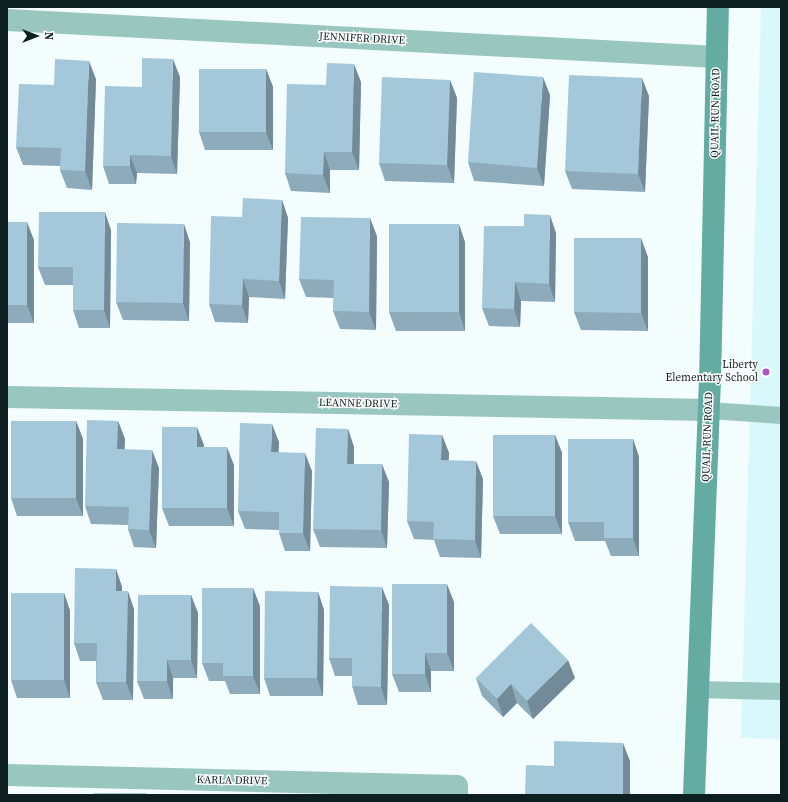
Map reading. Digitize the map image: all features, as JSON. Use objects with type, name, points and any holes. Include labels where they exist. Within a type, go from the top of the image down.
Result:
[{"type":"street","name":"QUAIL RUN ROAD","points":[[694,795],[709,410],[718,7]]},
{"type":"street","name":"JENNIFER DRIVE","points":[[7,20],[717,58]]},
{"type":"street","name":"LEANNE DRIVE","points":[[7,397],[709,410]]},
{"type":"street","name":"KARLA DRIVE","points":[[7,775],[457,790]]},
{"type":"lane","points":[[709,410],[781,414]]},
{"type":"lane","points":[[697,689],[781,691]]},
{"type":"shaded area","name":"Liberty Elementary School","points":[[761,7],[781,7],[781,739],[741,738]]},
{"type":"building","points":[[142,58],[173,59],[171,156],[130,155],[130,166],[103,166],[105,86],[142,87]]},
{"type":"building","points":[[55,59],[89,61],[85,171],[60,170],[61,148],[16,147],[19,84],[54,85]]},
{"type":"building","points":[[327,63],[354,64],[352,152],[324,152],[323,175],[285,173],[287,84],[326,85]]},
{"type":"building","points":[[199,69],[266,69],[266,132],[199,132]]},
{"type":"building","points":[[474,72],[543,77],[537,168],[468,162]]},
{"type":"building","points":[[569,75],[642,78],[638,174],[565,171]]},
{"type":"building","points":[[382,77],[450,80],[447,165],[379,163]]},
{"type":"building","points":[[243,198],[282,200],[279,281],[243,279],[242,305],[209,304],[211,216],[242,217]]},
{"type":"building","points":[[39,212],[105,212],[104,310],[73,310],[73,267],[38,267]]},
{"type":"building","points":[[524,214],[550,215],[549,284],[515,282],[514,309],[482,308],[484,226],[524,226]]},
{"type":"building","points":[[301,217],[370,218],[369,312],[333,311],[334,280],[299,279]]},
{"type":"building","points":[[7,222],[27,222],[27,305],[7,305]]},
{"type":"building","points":[[117,223],[184,224],[183,303],[116,302]]},
{"type":"building","points":[[389,224],[459,224],[459,312],[389,312]]},
{"type":"building","points":[[574,238],[641,238],[641,313],[574,312]]},
{"type":"building","points":[[87,420],[118,421],[117,449],[152,450],[149,530],[128,529],[129,507],[85,506]]},
{"type":"building","points":[[11,421],[76,421],[76,498],[11,498]]},
{"type":"building","points":[[240,423],[272,424],[271,452],[305,453],[303,533],[279,533],[279,512],[238,511]]},
{"type":"building","points":[[162,427],[197,427],[197,447],[227,447],[227,508],[162,508]]},
{"type":"building","points":[[316,428],[348,429],[347,464],[382,464],[381,530],[313,529]]},
{"type":"building","points":[[409,434],[442,435],[441,460],[476,461],[475,540],[433,539],[434,522],[407,521]]},
{"type":"building","points":[[493,435],[555,435],[555,516],[493,516]]},
{"type":"building","points":[[568,439],[633,439],[633,538],[604,538],[604,522],[568,522]]},
{"type":"building","points":[[75,568],[116,569],[116,591],[128,591],[126,682],[96,682],[97,643],[74,643]]},
{"type":"building","points":[[392,584],[447,584],[447,653],[425,653],[425,674],[392,674]]},
{"type":"building","points":[[330,586],[382,587],[381,687],[352,686],[352,658],[329,658]]},
{"type":"building","points":[[202,588],[253,588],[253,676],[223,676],[223,663],[202,663]]},
{"type":"building","points":[[265,591],[318,592],[317,678],[264,678]]},
{"type":"building","points":[[11,593],[64,593],[64,680],[11,680]]},
{"type":"building","points":[[138,595],[191,595],[191,660],[167,660],[167,681],[137,681]]},
{"type":"building","points":[[531,623],[568,660],[527,701],[511,684],[497,699],[476,678]]},
{"type":"building","points":[[554,741],[623,743],[623,795],[525,795],[526,765],[554,766]]},
{"type":"building","points":[[94,793],[146,793],[146,795],[94,795]]},
{"type":"place","name":"Liberty Elementary School","points":[[766,372]]}]
